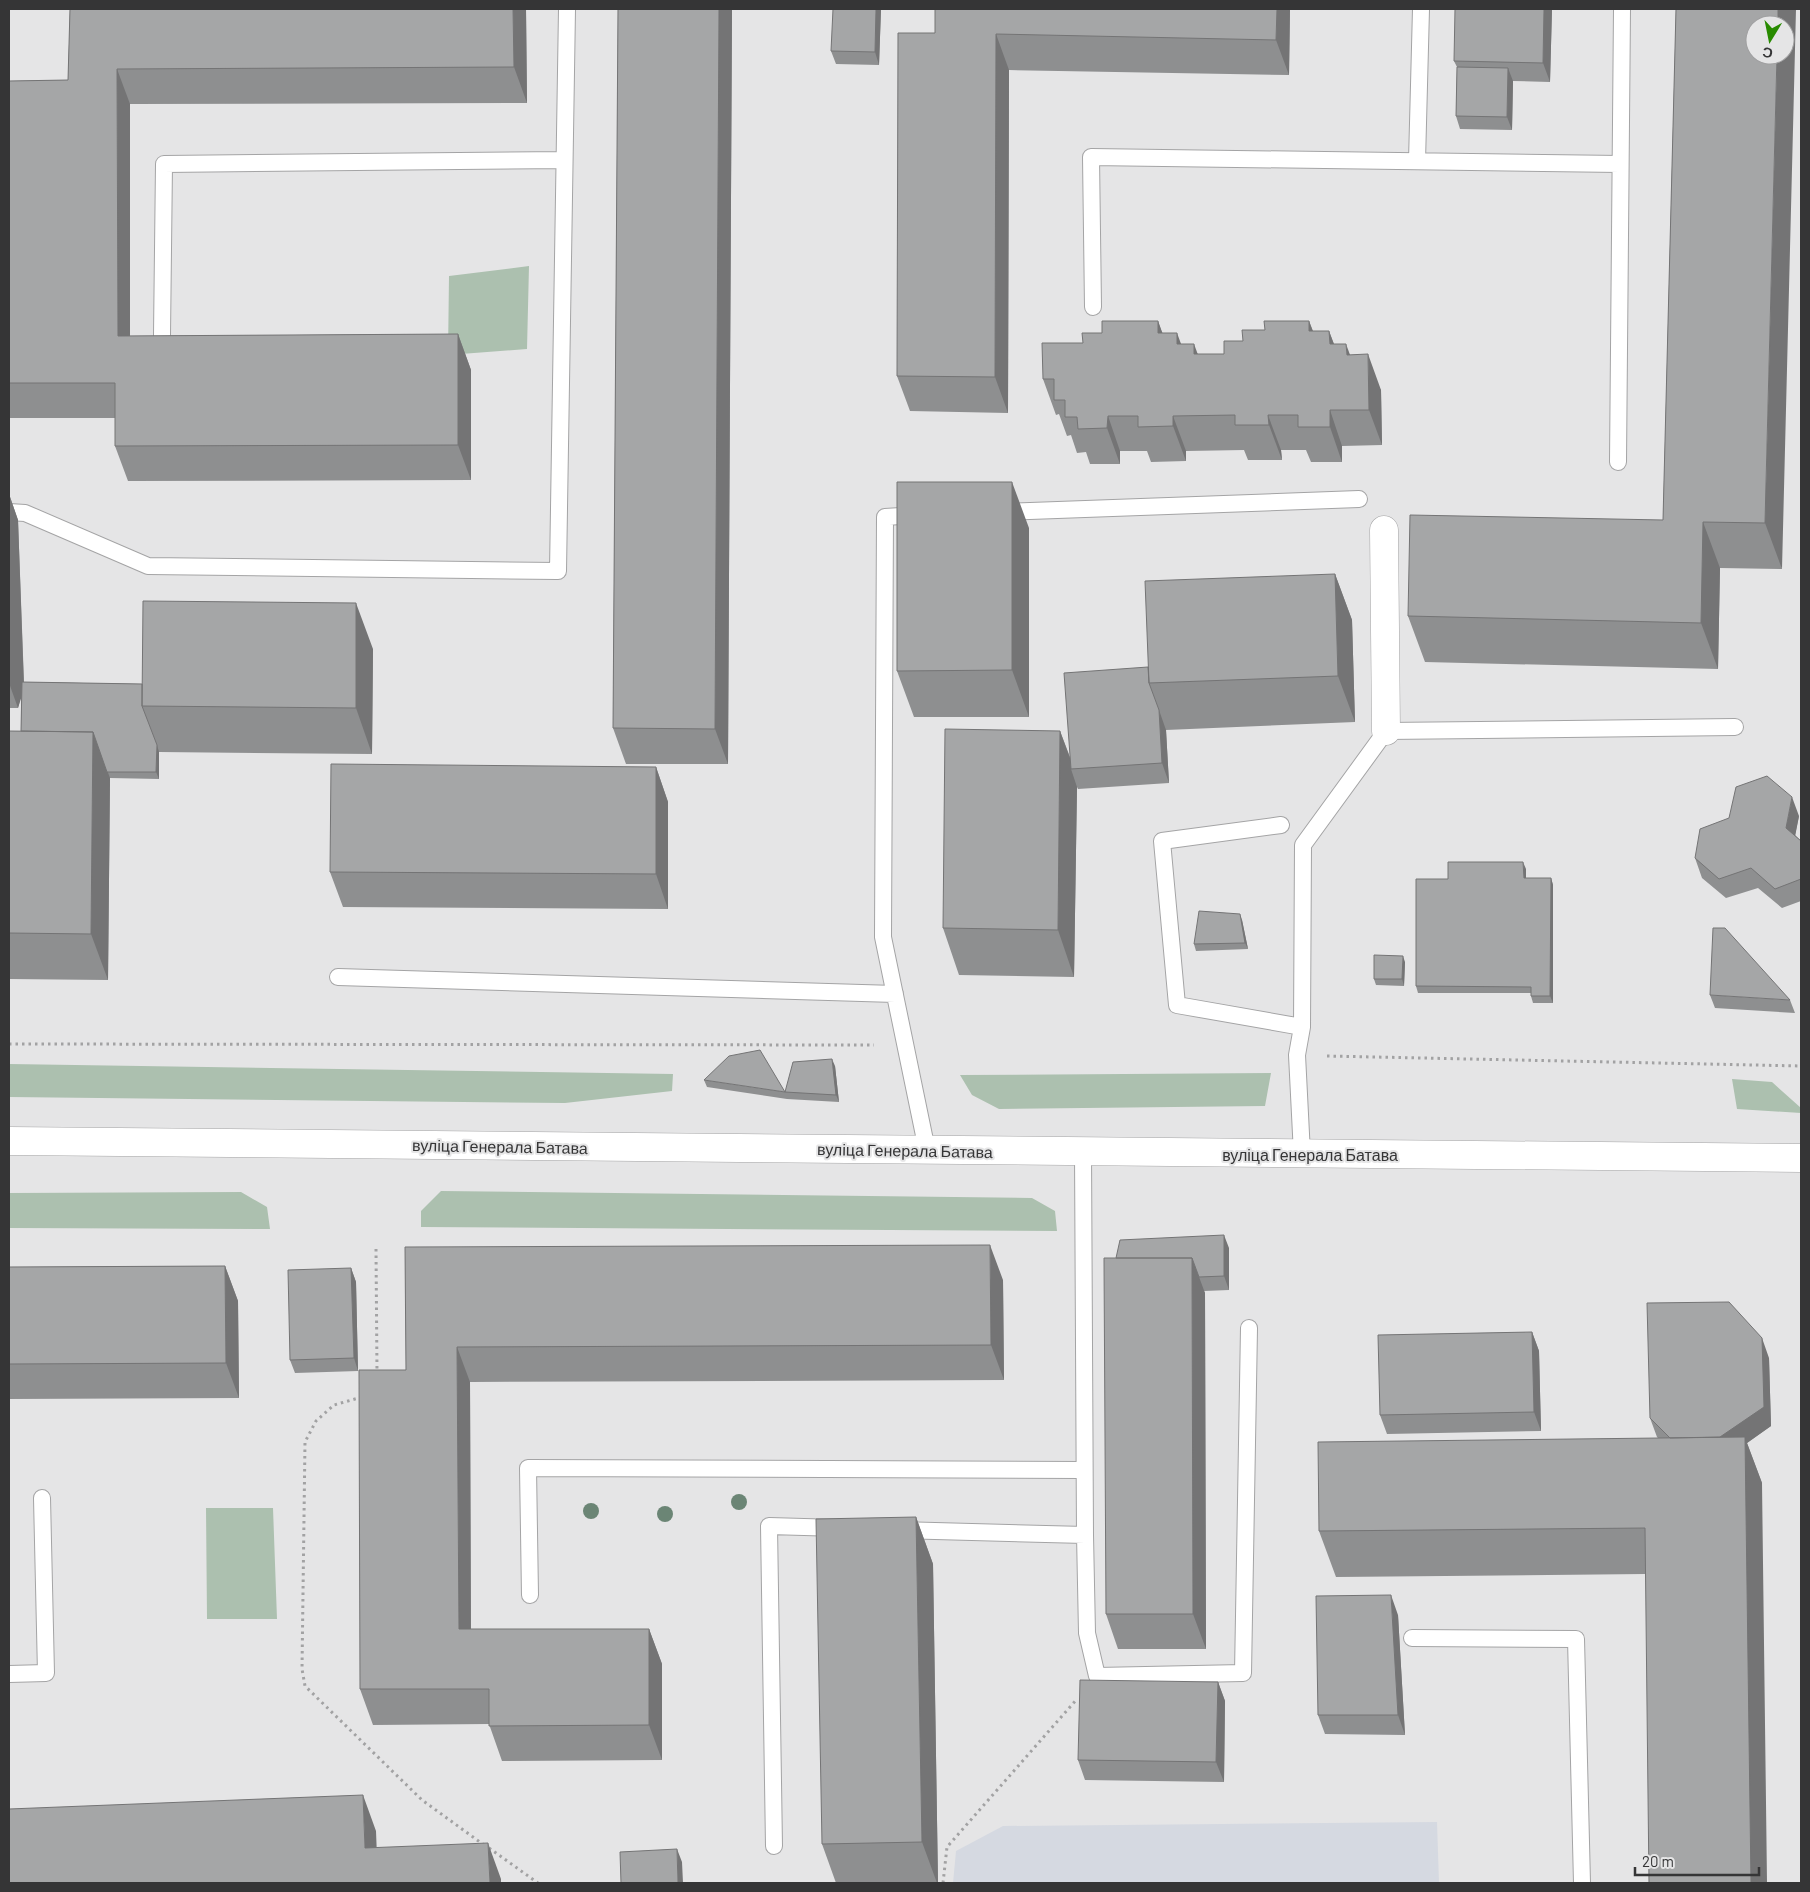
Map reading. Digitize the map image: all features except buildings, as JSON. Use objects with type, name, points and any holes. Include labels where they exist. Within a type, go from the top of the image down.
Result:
[{"type":"street","points":[[1384,530],[1386,731]]},
{"type":"street","name":"вуліца Генерала Батава","points":[[9,1141],[1801,1158]]},
{"type":"lane","points":[[9,512],[25,513],[148,566],[558,571],[567,9]]},
{"type":"lane","points":[[1417,161],[1420,9]]},
{"type":"lane","points":[[1618,462],[1622,9]]},
{"type":"lane","points":[[1093,307],[1091,157],[1620,164]]},
{"type":"lane","points":[[162,335],[164,164],[564,160]]},
{"type":"lane","points":[[984,513],[1359,499]]},
{"type":"lane","points":[[927,1150],[883,937],[885,516],[934,515]]},
{"type":"lane","points":[[1302,1154],[1297,1055],[1302,1027],[1303,845],[1386,731],[1735,727]]},
{"type":"lane","points":[[1281,825],[1162,841],[1177,1004],[1302,1027]]},
{"type":"lane","points":[[338,978],[895,994]]},
{"type":"lane","points":[[1083,1152],[1084,1535],[1087,1633],[1097,1676],[1243,1673],[1249,1328]]},
{"type":"lane","points":[[530,1594],[528,1468],[1083,1470]]},
{"type":"lane","points":[[9,1674],[46,1672],[42,1498]]},
{"type":"lane","points":[[774,1846],[769,1526],[858,1528]]},
{"type":"lane","points":[[887,1529],[1084,1535]]},
{"type":"lane","points":[[1412,1638],[1576,1639],[1582,1883]]},
{"type":"path","points":[[9,1044],[874,1045]]},
{"type":"path","points":[[1297,1055],[1801,1066]]},
{"type":"path","points":[[376,1249],[378,1382]]},
{"type":"path","points":[[365,1396],[334,1405],[316,1420],[305,1442],[302,1660],[304,1686],[422,1800],[538,1883]]},
{"type":"path","points":[[943,1883],[947,1847],[1097,1676]]},
{"type":"shaded area","points":[[1437,1822],[1439,1883],[953,1883],[956,1851],[1003,1826]]},
{"type":"green space","points":[[529,266],[527,349],[448,355],[449,276]]},
{"type":"green space","points":[[9,1064],[673,1074],[672,1091],[565,1103],[9,1097]]},
{"type":"green space","points":[[1271,1073],[1265,1106],[999,1109],[972,1095],[960,1075]]},
{"type":"green space","points":[[1732,1079],[1772,1082],[1801,1108],[1801,1113],[1737,1109]]},
{"type":"green space","points":[[441,1191],[1032,1198],[1055,1211],[1057,1231],[421,1227],[421,1211]]},
{"type":"green space","points":[[241,1192],[267,1207],[270,1229],[9,1228],[9,1193]]},
{"type":"green space","points":[[206,1508],[273,1508],[277,1619],[207,1619]]}]
